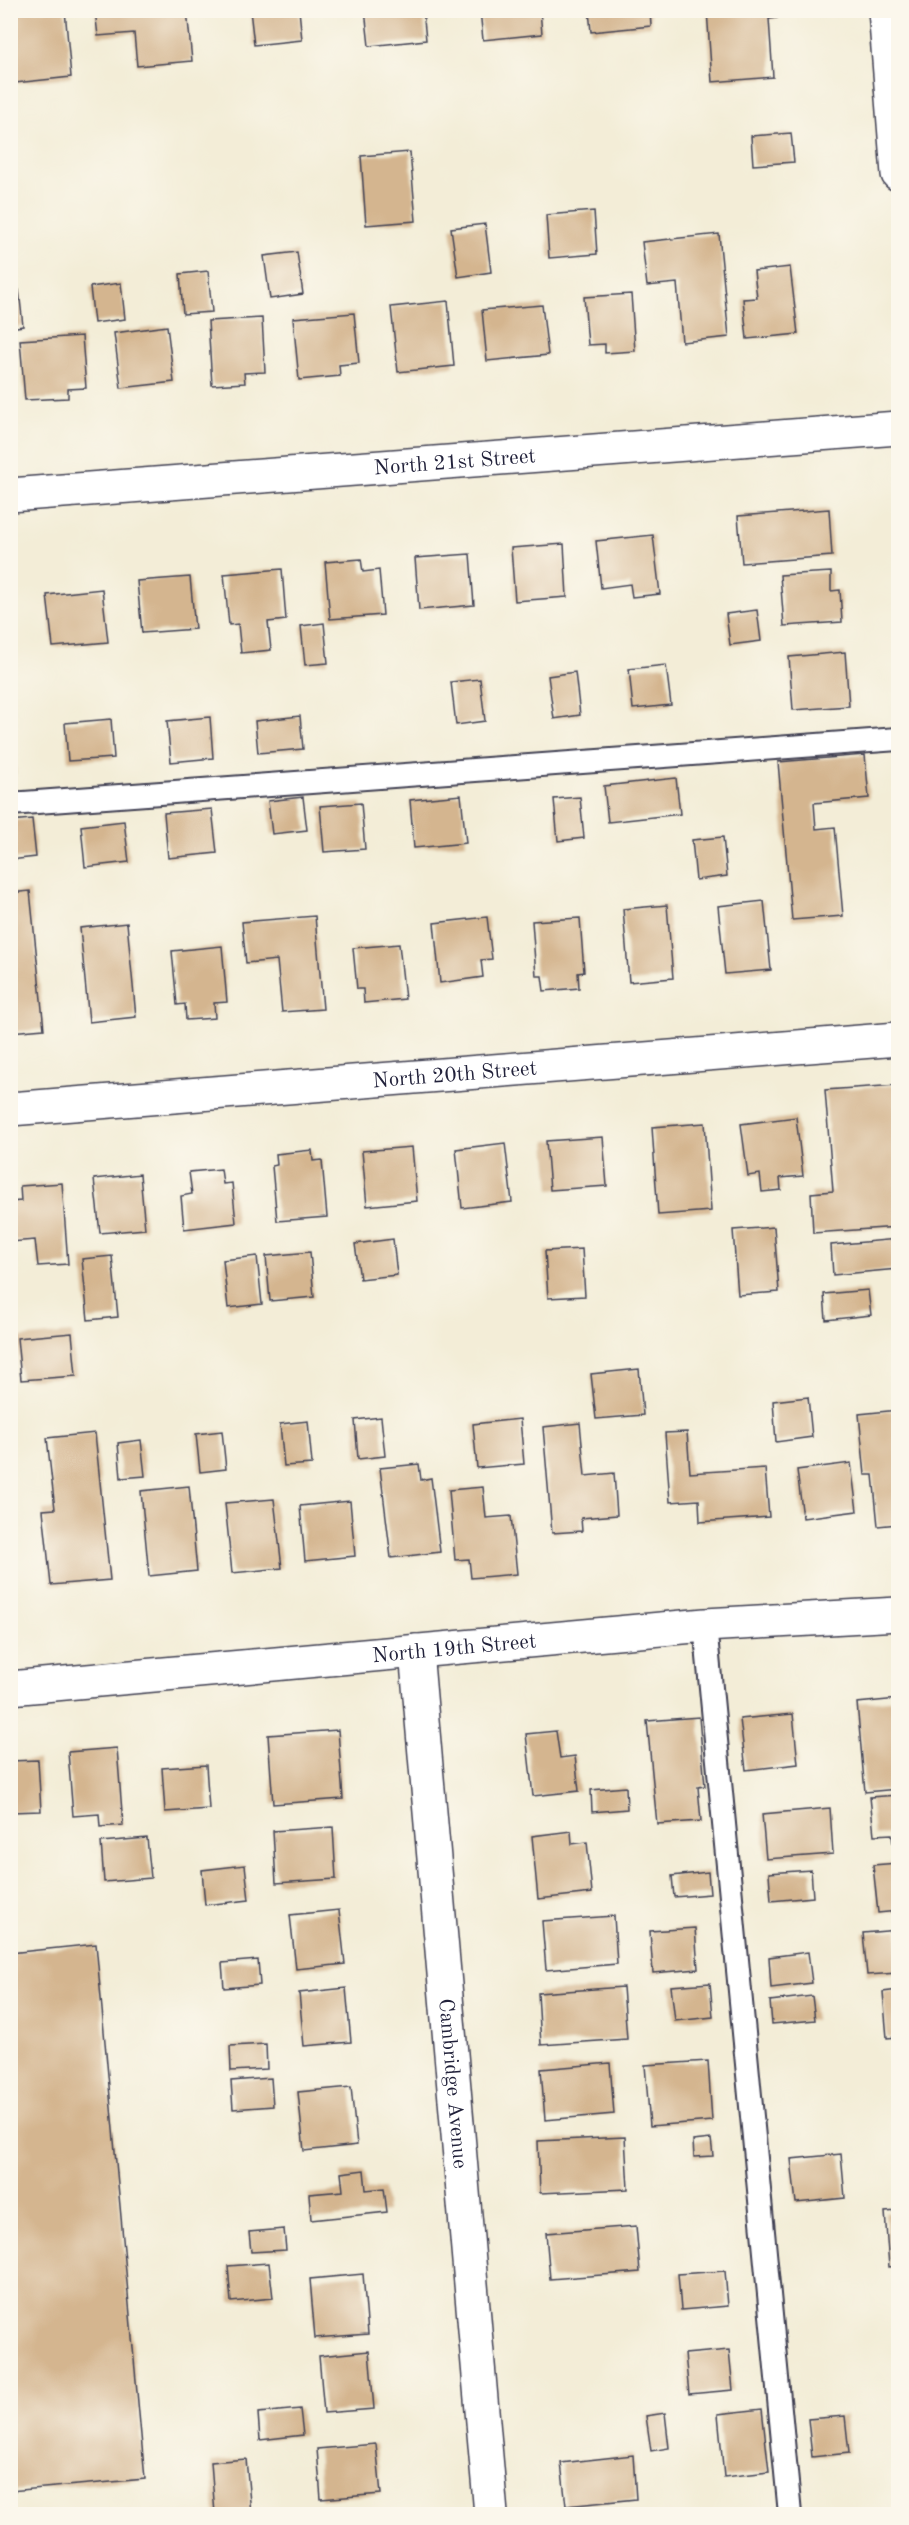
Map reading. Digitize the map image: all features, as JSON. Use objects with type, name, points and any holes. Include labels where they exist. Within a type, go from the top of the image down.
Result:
[{"type":"street","points":[[885,10],[898,174]]},
{"type":"street","name":"North 21st Street","points":[[10,495],[898,428]]},
{"type":"street","name":"North 20th Street","points":[[10,1109],[898,1039]]},
{"type":"street","name":"North 19th Street","points":[[10,1688],[705,1625],[898,1614]]},
{"type":"street","name":"Cambridge Avenue","points":[[416,1651],[491,2514]]},
{"type":"lane","points":[[10,804],[898,739]]},
{"type":"lane","points":[[705,1625],[790,2514]]},
{"type":"building","points":[[10,10],[65,10],[71,77],[15,83]]},
{"type":"building","points":[[95,10],[187,10],[192,61],[137,66],[134,33],[98,36]]},
{"type":"building","points":[[250,10],[299,10],[302,40],[254,45]]},
{"type":"building","points":[[365,10],[423,10],[426,40],[369,46]]},
{"type":"building","points":[[480,10],[540,10],[542,34],[483,40]]},
{"type":"building","points":[[589,10],[650,10],[651,26],[591,32]]},
{"type":"building","points":[[707,10],[776,10],[777,18],[769,19],[773,77],[712,82]]},
{"type":"building","points":[[791,133],[794,162],[753,165],[751,136]]},
{"type":"building","points":[[410,152],[416,221],[366,225],[361,156]]},
{"type":"building","points":[[594,211],[597,254],[549,258],[546,215]]},
{"type":"building","points":[[485,224],[491,272],[458,277],[451,228]]},
{"type":"building","points":[[719,234],[729,337],[682,342],[677,283],[647,286],[642,242]]},
{"type":"building","points":[[297,252],[303,294],[270,299],[264,256]]},
{"type":"building","points":[[790,267],[798,334],[747,339],[743,299],[757,298],[754,271]]},
{"type":"building","points":[[208,271],[212,312],[183,314],[180,274]]},
{"type":"building","points":[[121,283],[125,319],[94,323],[90,287]]},
{"type":"building","points":[[19,290],[23,326],[10,328],[10,291]]},
{"type":"building","points":[[631,294],[635,351],[605,353],[605,344],[588,345],[584,297]]},
{"type":"building","points":[[448,301],[454,366],[398,372],[391,307]]},
{"type":"building","points":[[542,305],[548,355],[487,361],[482,310]]},
{"type":"building","points":[[354,313],[359,363],[339,365],[340,376],[299,380],[293,318]]},
{"type":"building","points":[[262,318],[265,372],[244,373],[245,383],[212,385],[208,321]]},
{"type":"building","points":[[167,326],[174,382],[121,388],[114,333]]},
{"type":"building","points":[[82,336],[86,388],[68,389],[68,398],[25,400],[20,340]]},
{"type":"building","points":[[829,509],[832,556],[742,563],[738,516]]},
{"type":"building","points":[[653,535],[660,594],[632,597],[630,584],[601,588],[596,541]]},
{"type":"building","points":[[564,544],[567,597],[515,601],[511,548]]},
{"type":"building","points":[[470,554],[474,605],[419,610],[415,558]]},
{"type":"building","points":[[361,559],[363,572],[379,570],[383,615],[330,619],[325,562]]},
{"type":"building","points":[[282,569],[286,620],[268,622],[271,650],[241,653],[238,624],[229,625],[224,574]]},
{"type":"building","points":[[831,572],[831,591],[840,590],[842,622],[784,626],[780,575]]},
{"type":"building","points":[[190,577],[195,629],[142,633],[137,581]]},
{"type":"building","points":[[102,589],[108,642],[53,647],[47,595]]},
{"type":"building","points":[[757,610],[761,641],[730,645],[726,614]]},
{"type":"building","points":[[324,623],[328,663],[305,665],[301,626]]},
{"type":"building","points":[[845,652],[849,706],[793,710],[789,657]]},
{"type":"building","points":[[666,665],[671,705],[633,709],[629,669]]},
{"type":"building","points":[[575,672],[580,715],[554,719],[548,676]]},
{"type":"building","points":[[480,679],[485,721],[456,725],[451,682]]},
{"type":"building","points":[[300,716],[303,749],[258,753],[255,721]]},
{"type":"building","points":[[210,717],[213,758],[171,762],[167,721]]},
{"type":"building","points":[[111,719],[114,758],[68,761],[65,723]]},
{"type":"building","points":[[10,747],[12,747],[16,774],[10,774]]},
{"type":"building","points":[[865,755],[869,798],[814,803],[816,829],[835,827],[843,916],[792,920],[778,762]]},
{"type":"building","points":[[676,778],[680,814],[608,822],[604,786]]},
{"type":"building","points":[[461,795],[466,843],[414,848],[410,800]]},
{"type":"building","points":[[303,797],[307,830],[272,834],[268,801]]},
{"type":"building","points":[[580,797],[584,838],[558,841],[554,799]]},
{"type":"building","points":[[361,803],[365,849],[324,852],[320,806]]},
{"type":"building","points":[[212,809],[217,853],[168,858],[164,813]]},
{"type":"building","points":[[32,819],[36,857],[10,860],[10,821]]},
{"type":"building","points":[[124,821],[129,862],[85,867],[81,826]]},
{"type":"building","points":[[723,837],[727,876],[696,880],[692,840]]},
{"type":"building","points":[[30,891],[44,1029],[10,1032],[10,893]]},
{"type":"building","points":[[764,901],[771,970],[725,974],[718,906]]},
{"type":"building","points":[[667,905],[673,978],[629,982],[623,909]]},
{"type":"building","points":[[315,916],[323,1009],[282,1012],[277,960],[246,963],[242,922]]},
{"type":"building","points":[[487,917],[492,959],[481,960],[483,977],[440,983],[434,923]]},
{"type":"building","points":[[580,918],[584,972],[578,973],[579,988],[544,991],[542,976],[536,976],[532,921]]},
{"type":"building","points":[[127,923],[136,1017],[89,1022],[80,928]]},
{"type":"building","points":[[399,944],[405,999],[364,1003],[363,989],[357,989],[353,948]]},
{"type":"building","points":[[222,946],[227,1002],[214,1003],[215,1018],[186,1020],[185,1004],[177,1005],[172,951]]},
{"type":"building","points":[[898,1085],[898,1227],[813,1233],[811,1193],[833,1191],[825,1090]]},
{"type":"building","points":[[796,1117],[803,1176],[780,1178],[781,1190],[762,1192],[760,1174],[748,1176],[741,1124]]},
{"type":"building","points":[[705,1123],[711,1211],[658,1215],[652,1127]]},
{"type":"building","points":[[603,1137],[607,1186],[550,1190],[546,1141]]},
{"type":"building","points":[[505,1143],[512,1202],[462,1208],[456,1149]]},
{"type":"building","points":[[412,1147],[417,1201],[367,1206],[362,1151]]},
{"type":"building","points":[[312,1150],[313,1161],[322,1160],[327,1217],[277,1221],[272,1166],[277,1165],[276,1154]]},
{"type":"building","points":[[221,1169],[223,1184],[232,1183],[236,1223],[184,1229],[181,1196],[192,1194],[189,1172]]},
{"type":"building","points":[[140,1174],[145,1229],[100,1233],[94,1179]]},
{"type":"building","points":[[62,1183],[68,1264],[38,1266],[35,1240],[10,1242],[10,1202],[21,1201],[20,1186]]},
{"type":"building","points":[[774,1227],[779,1292],[738,1295],[733,1230]]},
{"type":"building","points":[[393,1239],[397,1275],[360,1279],[355,1244]]},
{"type":"building","points":[[898,1239],[898,1269],[833,1275],[831,1245]]},
{"type":"building","points":[[582,1249],[585,1296],[548,1298],[545,1251]]},
{"type":"building","points":[[310,1252],[314,1297],[270,1301],[266,1256]]},
{"type":"building","points":[[112,1256],[118,1317],[88,1320],[82,1259]]},
{"type":"building","points":[[257,1256],[262,1304],[228,1308],[223,1260]]},
{"type":"building","points":[[868,1290],[871,1315],[826,1320],[824,1294]]},
{"type":"building","points":[[72,1333],[76,1376],[21,1380],[17,1338]]},
{"type":"building","points":[[639,1369],[643,1415],[596,1419],[591,1374]]},
{"type":"building","points":[[808,1397],[812,1437],[776,1442],[773,1401]]},
{"type":"building","points":[[898,1410],[898,1524],[878,1526],[873,1475],[865,1475],[859,1414]]},
{"type":"building","points":[[381,1417],[385,1456],[358,1459],[355,1420]]},
{"type":"building","points":[[520,1419],[524,1464],[477,1468],[473,1424]]},
{"type":"building","points":[[308,1421],[312,1464],[284,1466],[280,1424]]},
{"type":"building","points":[[580,1423],[585,1476],[614,1473],[617,1515],[581,1518],[582,1531],[552,1533],[543,1427]]},
{"type":"building","points":[[222,1431],[226,1469],[200,1472],[196,1434]]},
{"type":"building","points":[[687,1432],[690,1473],[765,1468],[769,1517],[700,1522],[699,1500],[670,1502],[665,1433]]},
{"type":"building","points":[[95,1433],[110,1580],[51,1585],[43,1510],[55,1509],[47,1438]]},
{"type":"building","points":[[141,1440],[145,1476],[121,1478],[118,1443]]},
{"type":"building","points":[[851,1463],[857,1511],[803,1518],[797,1470]]},
{"type":"building","points":[[419,1464],[421,1480],[431,1478],[440,1552],[391,1558],[380,1468]]},
{"type":"building","points":[[189,1486],[197,1571],[149,1576],[141,1491]]},
{"type":"building","points":[[483,1487],[486,1518],[511,1516],[517,1574],[471,1578],[469,1559],[455,1560],[449,1490]]},
{"type":"building","points":[[274,1499],[282,1568],[232,1573],[225,1503]]},
{"type":"building","points":[[350,1501],[355,1556],[305,1561],[300,1506]]},
{"type":"building","points":[[898,1699],[898,1789],[865,1792],[857,1703]]},
{"type":"building","points":[[793,1714],[798,1764],[746,1770],[740,1719]]},
{"type":"building","points":[[699,1717],[705,1786],[698,1787],[701,1821],[657,1824],[647,1721]]},
{"type":"building","points":[[338,1730],[343,1799],[273,1804],[268,1735]]},
{"type":"building","points":[[556,1731],[560,1758],[575,1756],[579,1791],[533,1796],[526,1734]]},
{"type":"building","points":[[117,1748],[123,1825],[100,1827],[99,1814],[73,1816],[68,1752]]},
{"type":"building","points":[[38,1760],[41,1811],[10,1812],[10,1761]]},
{"type":"building","points":[[206,1765],[209,1809],[165,1812],[162,1768]]},
{"type":"building","points":[[626,1787],[627,1809],[592,1812],[591,1790]]},
{"type":"building","points":[[898,1795],[898,1855],[894,1856],[892,1834],[874,1835],[870,1797]]},
{"type":"building","points":[[830,1808],[833,1854],[766,1859],[762,1814]]},
{"type":"building","points":[[333,1827],[336,1879],[276,1883],[273,1831]]},
{"type":"building","points":[[571,1831],[572,1844],[587,1842],[592,1893],[538,1899],[532,1836]]},
{"type":"building","points":[[147,1838],[151,1878],[104,1882],[101,1842]]},
{"type":"building","points":[[898,1863],[898,1911],[878,1913],[873,1865]]},
{"type":"building","points":[[245,1865],[249,1900],[205,1905],[202,1870]]},
{"type":"building","points":[[811,1870],[813,1897],[771,1901],[769,1873]]},
{"type":"building","points":[[708,1872],[710,1894],[674,1897],[672,1876]]},
{"type":"building","points":[[339,1910],[345,1964],[296,1969],[290,1915]]},
{"type":"building","points":[[614,1916],[617,1964],[546,1970],[542,1921]]},
{"type":"building","points":[[695,1928],[698,1969],[653,1973],[650,1931]]},
{"type":"building","points":[[898,1930],[898,1973],[867,1975],[863,1933]]},
{"type":"building","points":[[96,1944],[145,2479],[10,2491],[10,1953]]},
{"type":"building","points":[[808,1952],[812,1983],[771,1988],[769,1957]]},
{"type":"building","points":[[258,1960],[260,1985],[224,1988],[222,1963]]},
{"type":"building","points":[[710,1983],[713,2017],[675,2021],[671,1986]]},
{"type":"building","points":[[623,1987],[627,2039],[541,2045],[538,1993]]},
{"type":"building","points":[[346,1988],[351,2042],[304,2046],[299,1993]]},
{"type":"building","points":[[898,1990],[898,2037],[887,2038],[883,1992]]},
{"type":"building","points":[[812,1996],[815,2020],[772,2024],[770,2001]]},
{"type":"building","points":[[266,2044],[267,2069],[231,2071],[230,2046]]},
{"type":"building","points":[[708,2061],[712,2121],[650,2126],[645,2065]]},
{"type":"building","points":[[610,2063],[614,2114],[545,2120],[541,2069]]},
{"type":"building","points":[[271,2078],[273,2106],[233,2109],[231,2081]]},
{"type":"building","points":[[351,2087],[357,2145],[304,2151],[298,2092]]},
{"type":"building","points":[[625,2137],[628,2189],[540,2193],[538,2141]]},
{"type":"building","points":[[711,2139],[713,2156],[694,2157],[693,2141]]},
{"type":"building","points":[[841,2154],[845,2198],[796,2203],[791,2159]]},
{"type":"building","points":[[364,2170],[366,2190],[384,2188],[387,2212],[311,2220],[309,2194],[343,2191],[341,2173]]},
{"type":"building","points":[[898,2211],[898,2266],[889,2267],[885,2212]]},
{"type":"building","points":[[636,2226],[640,2272],[550,2279],[546,2233]]},
{"type":"building","points":[[284,2229],[286,2250],[251,2252],[249,2232]]},
{"type":"building","points":[[269,2263],[273,2298],[231,2302],[228,2266]]},
{"type":"building","points":[[725,2271],[728,2306],[681,2310],[678,2274]]},
{"type":"building","points":[[363,2274],[368,2334],[315,2338],[310,2279]]},
{"type":"building","points":[[894,2310],[898,2310],[898,2348],[897,2348]]},
{"type":"building","points":[[729,2350],[733,2390],[689,2394],[685,2354]]},
{"type":"building","points":[[369,2351],[374,2409],[324,2413],[319,2356]]},
{"type":"building","points":[[300,2409],[303,2435],[260,2440],[258,2413]]},
{"type":"building","points":[[762,2409],[769,2472],[724,2477],[718,2414]]},
{"type":"building","points":[[665,2413],[669,2448],[651,2451],[646,2416]]},
{"type":"building","points":[[845,2416],[849,2453],[812,2457],[808,2419]]},
{"type":"building","points":[[376,2444],[381,2494],[321,2499],[317,2449]]},
{"type":"building","points":[[633,2455],[636,2499],[566,2506],[561,2463]]},
{"type":"building","points":[[246,2459],[251,2513],[215,2514],[211,2462]]}]
